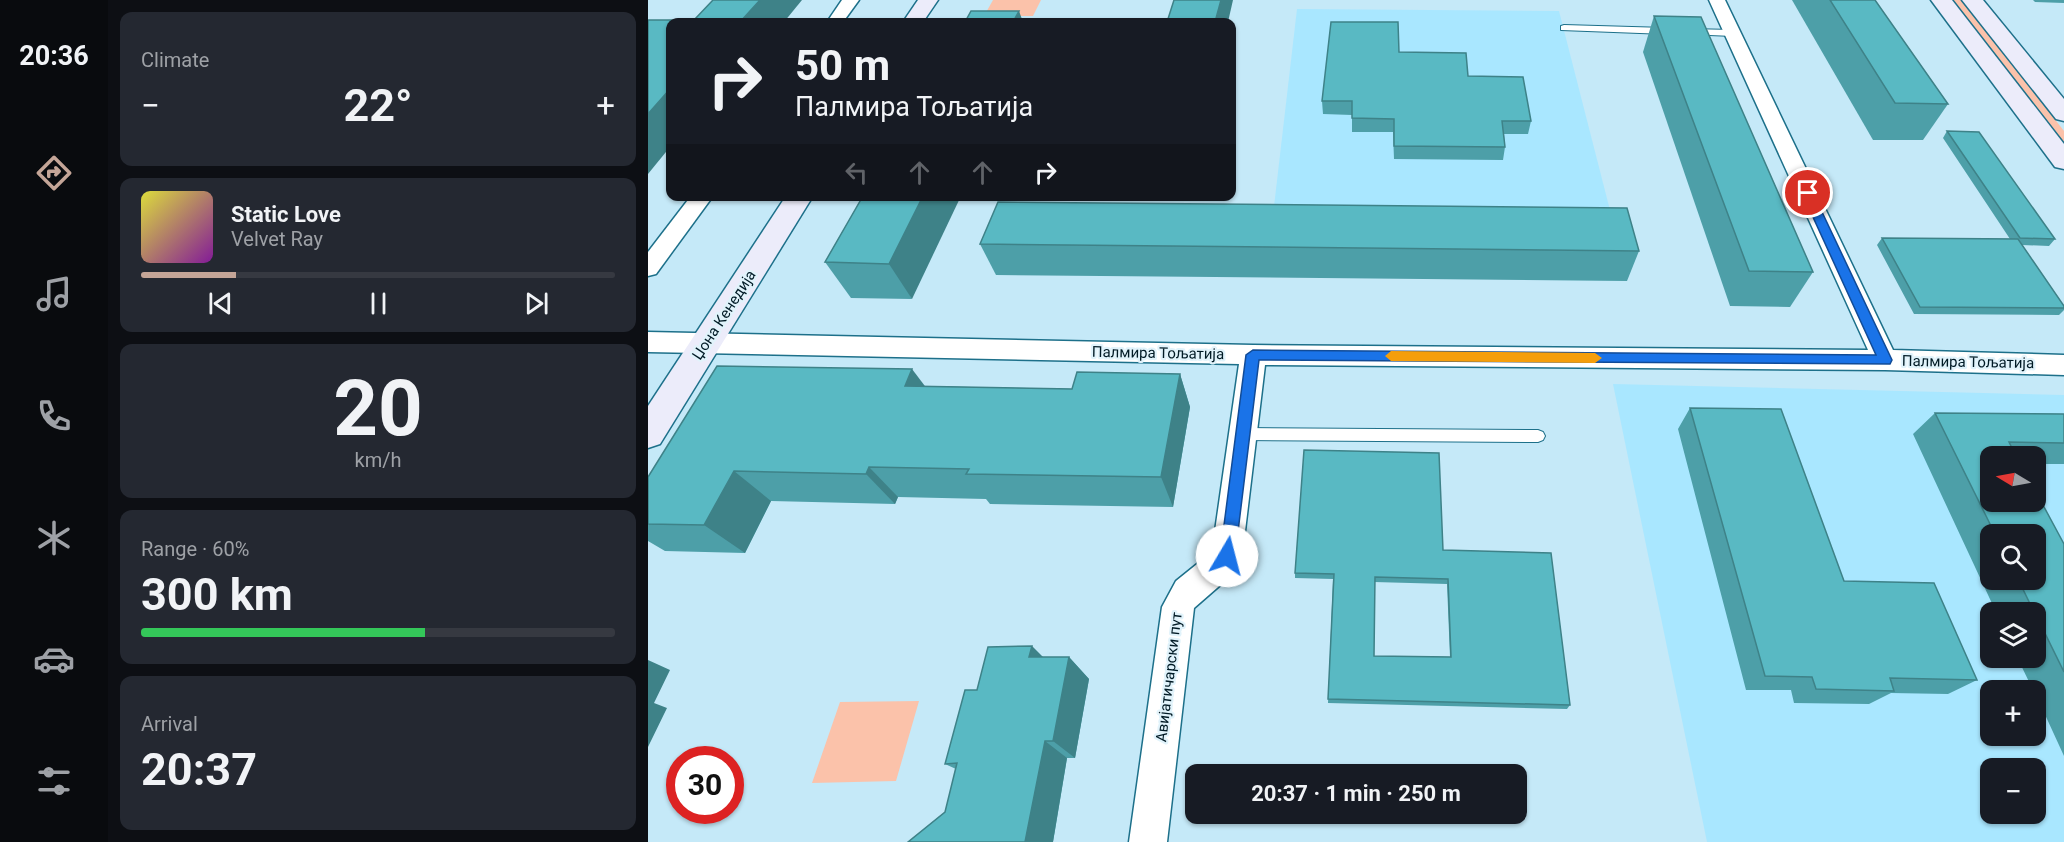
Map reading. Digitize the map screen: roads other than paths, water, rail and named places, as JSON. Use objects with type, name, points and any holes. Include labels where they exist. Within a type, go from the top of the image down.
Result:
[{"type":"street","points":[[838,18],[851,0]]},
{"type":"street","points":[[916,18],[928,0]]},
{"type":"street","points":[[1717,0],[1885,360]]},
{"type":"street","points":[[1941,0],[2064,161]]},
{"type":"street","points":[[1972,0],[2064,114]]},
{"type":"street","points":[[648,268],[699,201]]},
{"type":"street","name":"Џона Кенедија","points":[[648,434],[797,201]]},
{"type":"street","name":"Палмира Тољатија","points":[[648,342],[1253,355],[1885,360],[2064,365]]},
{"type":"street","name":"Авијатичарски пут","points":[[1148,842],[1178,607],[1185,593],[1220,569],[1227,556],[1253,355]]},
{"type":"lane","points":[[1564,28],[1733,33]]},
{"type":"lane","points":[[1244,434],[1538,436]]}]
